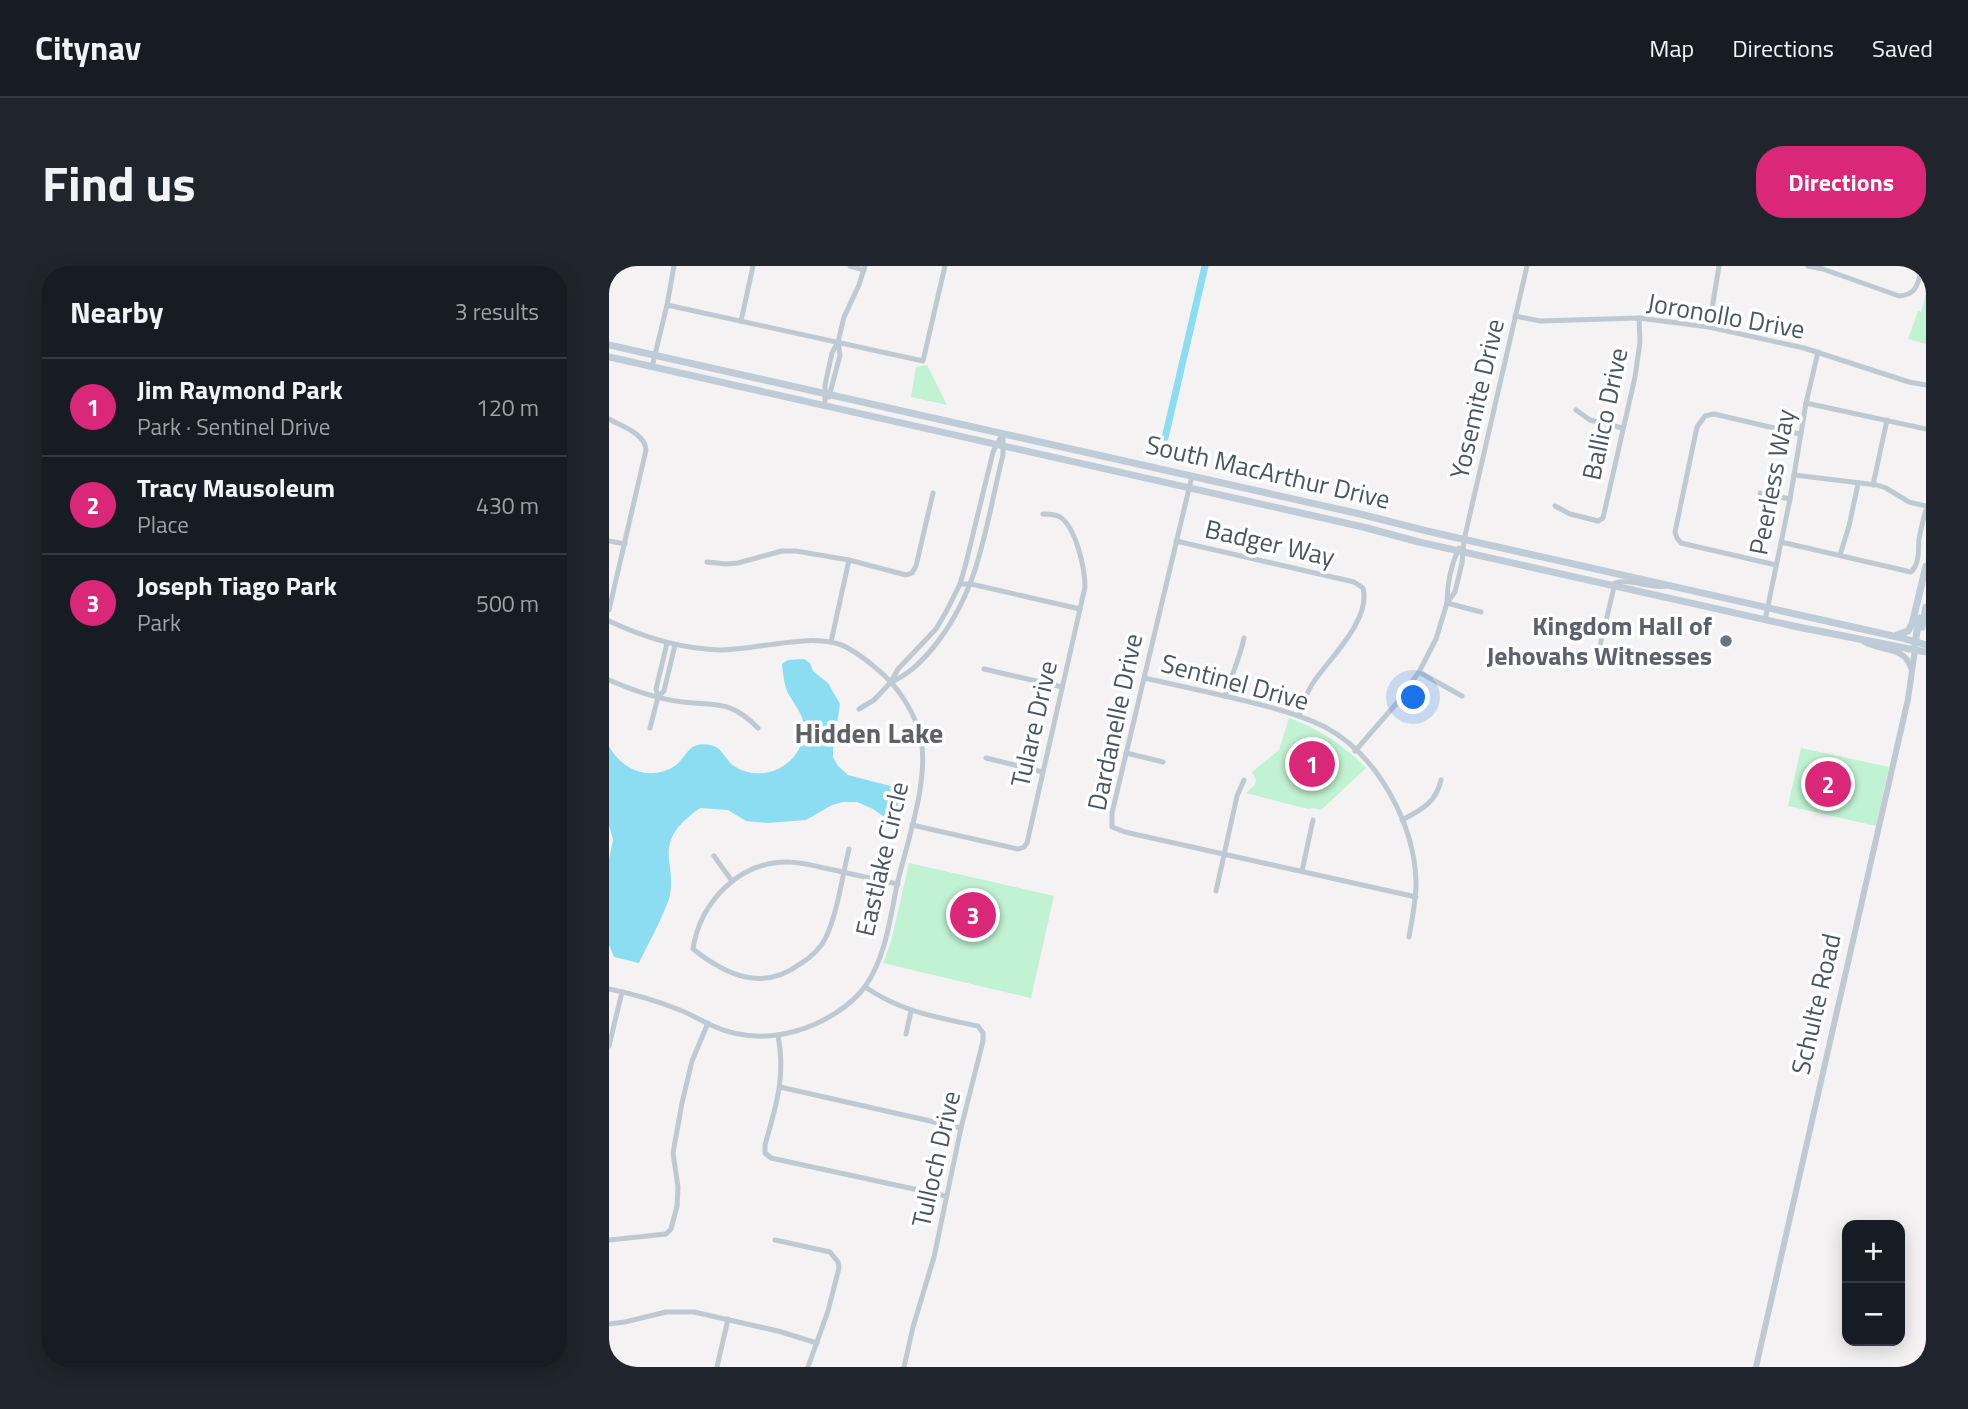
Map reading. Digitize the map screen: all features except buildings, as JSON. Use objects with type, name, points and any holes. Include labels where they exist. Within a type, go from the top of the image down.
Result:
[{"type":"main road","name":"South MacArthur Drive","points":[[609,345],[1889,635],[1918,645]]},
{"type":"main road","name":"South MacArthur Drive","points":[[609,357],[1765,620],[1858,638],[1918,645]]},
{"type":"main road","points":[[1889,635],[1902,634],[1912,624],[1926,566]]},
{"type":"main road","name":"Schulte Road","points":[[1918,645],[1926,583]]},
{"type":"main road","name":"Schulte Road","points":[[1918,645],[1926,607]]},
{"type":"main road","points":[[1918,645],[1926,652]]},
{"type":"street","points":[[652,367],[674,266]]},
{"type":"street","points":[[741,321],[753,266]]},
{"type":"street","points":[[825,405],[840,355],[838,342],[844,317],[865,268],[850,266]]},
{"type":"street","points":[[667,305],[923,361],[945,266]]},
{"type":"street","name":"Yosemite Drive","points":[[1355,751],[1396,704],[1419,672],[1436,639],[1447,603],[1447,590],[1464,540],[1527,266]]},
{"type":"street","points":[[1709,327],[1719,266]]},
{"type":"street","points":[[1808,266],[1823,268],[1895,294],[1907,295],[1913,293],[1917,287],[1922,266]]},
{"type":"street","name":"Joronollo Drive","points":[[1515,316],[1540,321],[1639,318],[1709,327],[1818,352],[1926,385]]},
{"type":"street","name":"Ballico Drive","points":[[1555,506],[1570,514],[1598,521],[1603,517],[1635,377],[1640,342],[1639,318]]},
{"type":"street","name":"Peerless Way","points":[[1765,620],[1818,352]]},
{"type":"street","points":[[1806,404],[1926,429]]},
{"type":"street","points":[[1576,410],[1590,420],[1622,428]]},
{"type":"street","points":[[1776,565],[1681,543],[1675,531],[1697,427],[1705,416],[1714,414],[1800,434]]},
{"type":"street","points":[[609,419],[645,441],[646,450],[609,610]]},
{"type":"street","points":[[1873,485],[1887,420]]},
{"type":"street","points":[[891,682],[905,676],[944,634],[971,584],[993,497],[1003,433]]},
{"type":"street","points":[[859,709],[874,700],[891,682],[898,669],[936,629],[946,612],[960,584],[993,453],[1000,445]]},
{"type":"street","points":[[1781,542],[1912,572],[1918,557],[1926,508],[1909,502],[1886,488],[1794,475]]},
{"type":"street","name":"Dardanelle Drive","points":[[1192,476],[1112,813],[1112,827],[1225,854]]},
{"type":"street","points":[[1840,555],[1858,484]]},
{"type":"street","points":[[707,562],[738,563],[782,551],[849,560],[903,576],[912,573],[916,566],[933,493]]},
{"type":"street","points":[[1760,493],[1790,499]]},
{"type":"street","name":"Tulare Drive","points":[[912,825],[1018,849],[1027,843],[1080,609],[1085,573],[1076,542],[1063,519],[1053,514],[1043,514]]},
{"type":"street","points":[[609,541],[625,544]]},
{"type":"street","name":"Badger Way","points":[[1176,541],[1360,585],[1364,592],[1357,621],[1313,682],[1299,716]]},
{"type":"street","points":[[831,642],[849,560]]},
{"type":"street","points":[[1598,654],[1614,585],[1621,581],[1650,587],[1667,586]]},
{"type":"street","points":[[960,584],[971,584],[1080,609]]},
{"type":"street","points":[[1447,603],[1481,612]]},
{"type":"street","name":"Eastlake Circle","points":[[609,621],[639,635],[667,643],[718,650],[743,650],[811,641],[831,642],[846,647],[877,669],[904,699],[912,712],[921,741],[923,761],[912,825],[882,951],[865,987],[843,1008],[798,1031],[751,1036],[736,1034],[682,1011],[609,989]]},
{"type":"street","points":[[1225,696],[1241,657],[1244,638]]},
{"type":"street","points":[[1858,638],[1869,645],[1901,653],[1909,660],[1912,673]]},
{"type":"street","points":[[650,728],[667,643]]},
{"type":"street","points":[[658,697],[664,691],[675,645]]},
{"type":"street","name":"Schulte Road","points":[[1756,1367],[1918,645]]},
{"type":"street","points":[[984,669],[1062,687]]},
{"type":"street","points":[[1419,672],[1462,696]]},
{"type":"street","name":"Sentinel Drive","points":[[1144,678],[1299,716],[1327,728],[1371,766],[1393,797],[1412,848],[1416,897],[1409,937]]},
{"type":"street","points":[[609,680],[631,690],[658,697],[682,702],[715,703],[733,709],[758,728]]},
{"type":"street","points":[[1126,753],[1163,762]]},
{"type":"street","points":[[986,758],[1043,772]]},
{"type":"street","points":[[1216,891],[1237,796],[1244,780]]},
{"type":"street","points":[[1402,820],[1431,802],[1441,780]]},
{"type":"street","points":[[1302,871],[1313,820]]},
{"type":"street","points":[[849,849],[843,872],[832,921],[825,940],[796,968],[770,978],[744,978],[727,972],[693,949],[694,939],[707,908],[732,880],[762,865],[798,862],[843,872],[898,884]]},
{"type":"street","points":[[1225,854],[1416,897]]},
{"type":"street","points":[[714,856],[732,880]]},
{"type":"street","name":"Tulloch Drive","points":[[865,987],[911,1012],[978,1026],[983,1041],[961,1128],[934,1256],[904,1367]]},
{"type":"street","points":[[609,1046],[622,992]]},
{"type":"street","points":[[906,1034],[911,1012]]},
{"type":"street","points":[[609,1240],[666,1234],[671,1230],[678,1186],[673,1153],[692,1061],[708,1023]]},
{"type":"street","points":[[778,1035],[782,1056],[780,1087],[765,1153],[771,1158],[946,1196]]},
{"type":"street","points":[[780,1087],[961,1128]]},
{"type":"street","points":[[775,1240],[830,1252],[838,1262],[837,1278],[808,1367]]},
{"type":"street","points":[[609,1324],[679,1311],[778,1331],[817,1343]]},
{"type":"street","points":[[717,1367],[728,1320]]},
{"type":"green space","points":[[1926,292],[1926,344],[1908,339],[1918,311],[1921,312]]},
{"type":"green space","points":[[927,365],[947,405],[911,397],[916,367]]},
{"type":"green space","points":[[1289,718],[1331,738],[1366,768],[1321,810],[1246,793],[1255,785],[1256,779],[1252,772],[1279,750]]},
{"type":"green space","points":[[1801,748],[1889,767],[1876,826],[1788,806]]},
{"type":"green space","points":[[909,863],[1054,896],[1031,998],[883,963],[891,942]]},
{"type":"water","name":"Hidden Lake","points":[[804,659],[810,663],[813,671],[828,683],[840,704],[833,749],[833,757],[838,766],[848,775],[898,788],[899,800],[894,816],[887,819],[857,802],[832,805],[806,820],[768,823],[746,821],[728,810],[700,808],[686,819],[671,839],[669,899],[639,963],[614,957],[609,945],[609,859],[613,840],[609,825],[609,746],[622,762],[648,773],[667,770],[678,763],[692,747],[703,744],[716,747],[743,771],[761,773],[779,768],[794,757],[804,734],[801,714],[786,688],[782,664],[788,660]]},
{"type":"waterway","points":[[1162,451],[1205,266]]},
{"type":"place","name":"Kingdom Hall of Jehovahs Witnesses","points":[[1726,641]]},
{"type":"place","name":"Jim Raymond Park","points":[[1312,764]]},
{"type":"place","name":"Tracy Mausoleum","points":[[1828,784]]},
{"type":"place","name":"Joseph Tiago Park","points":[[973,915]]},
{"type":"district","name":"Hidden Lake","points":[[869,733]]}]
